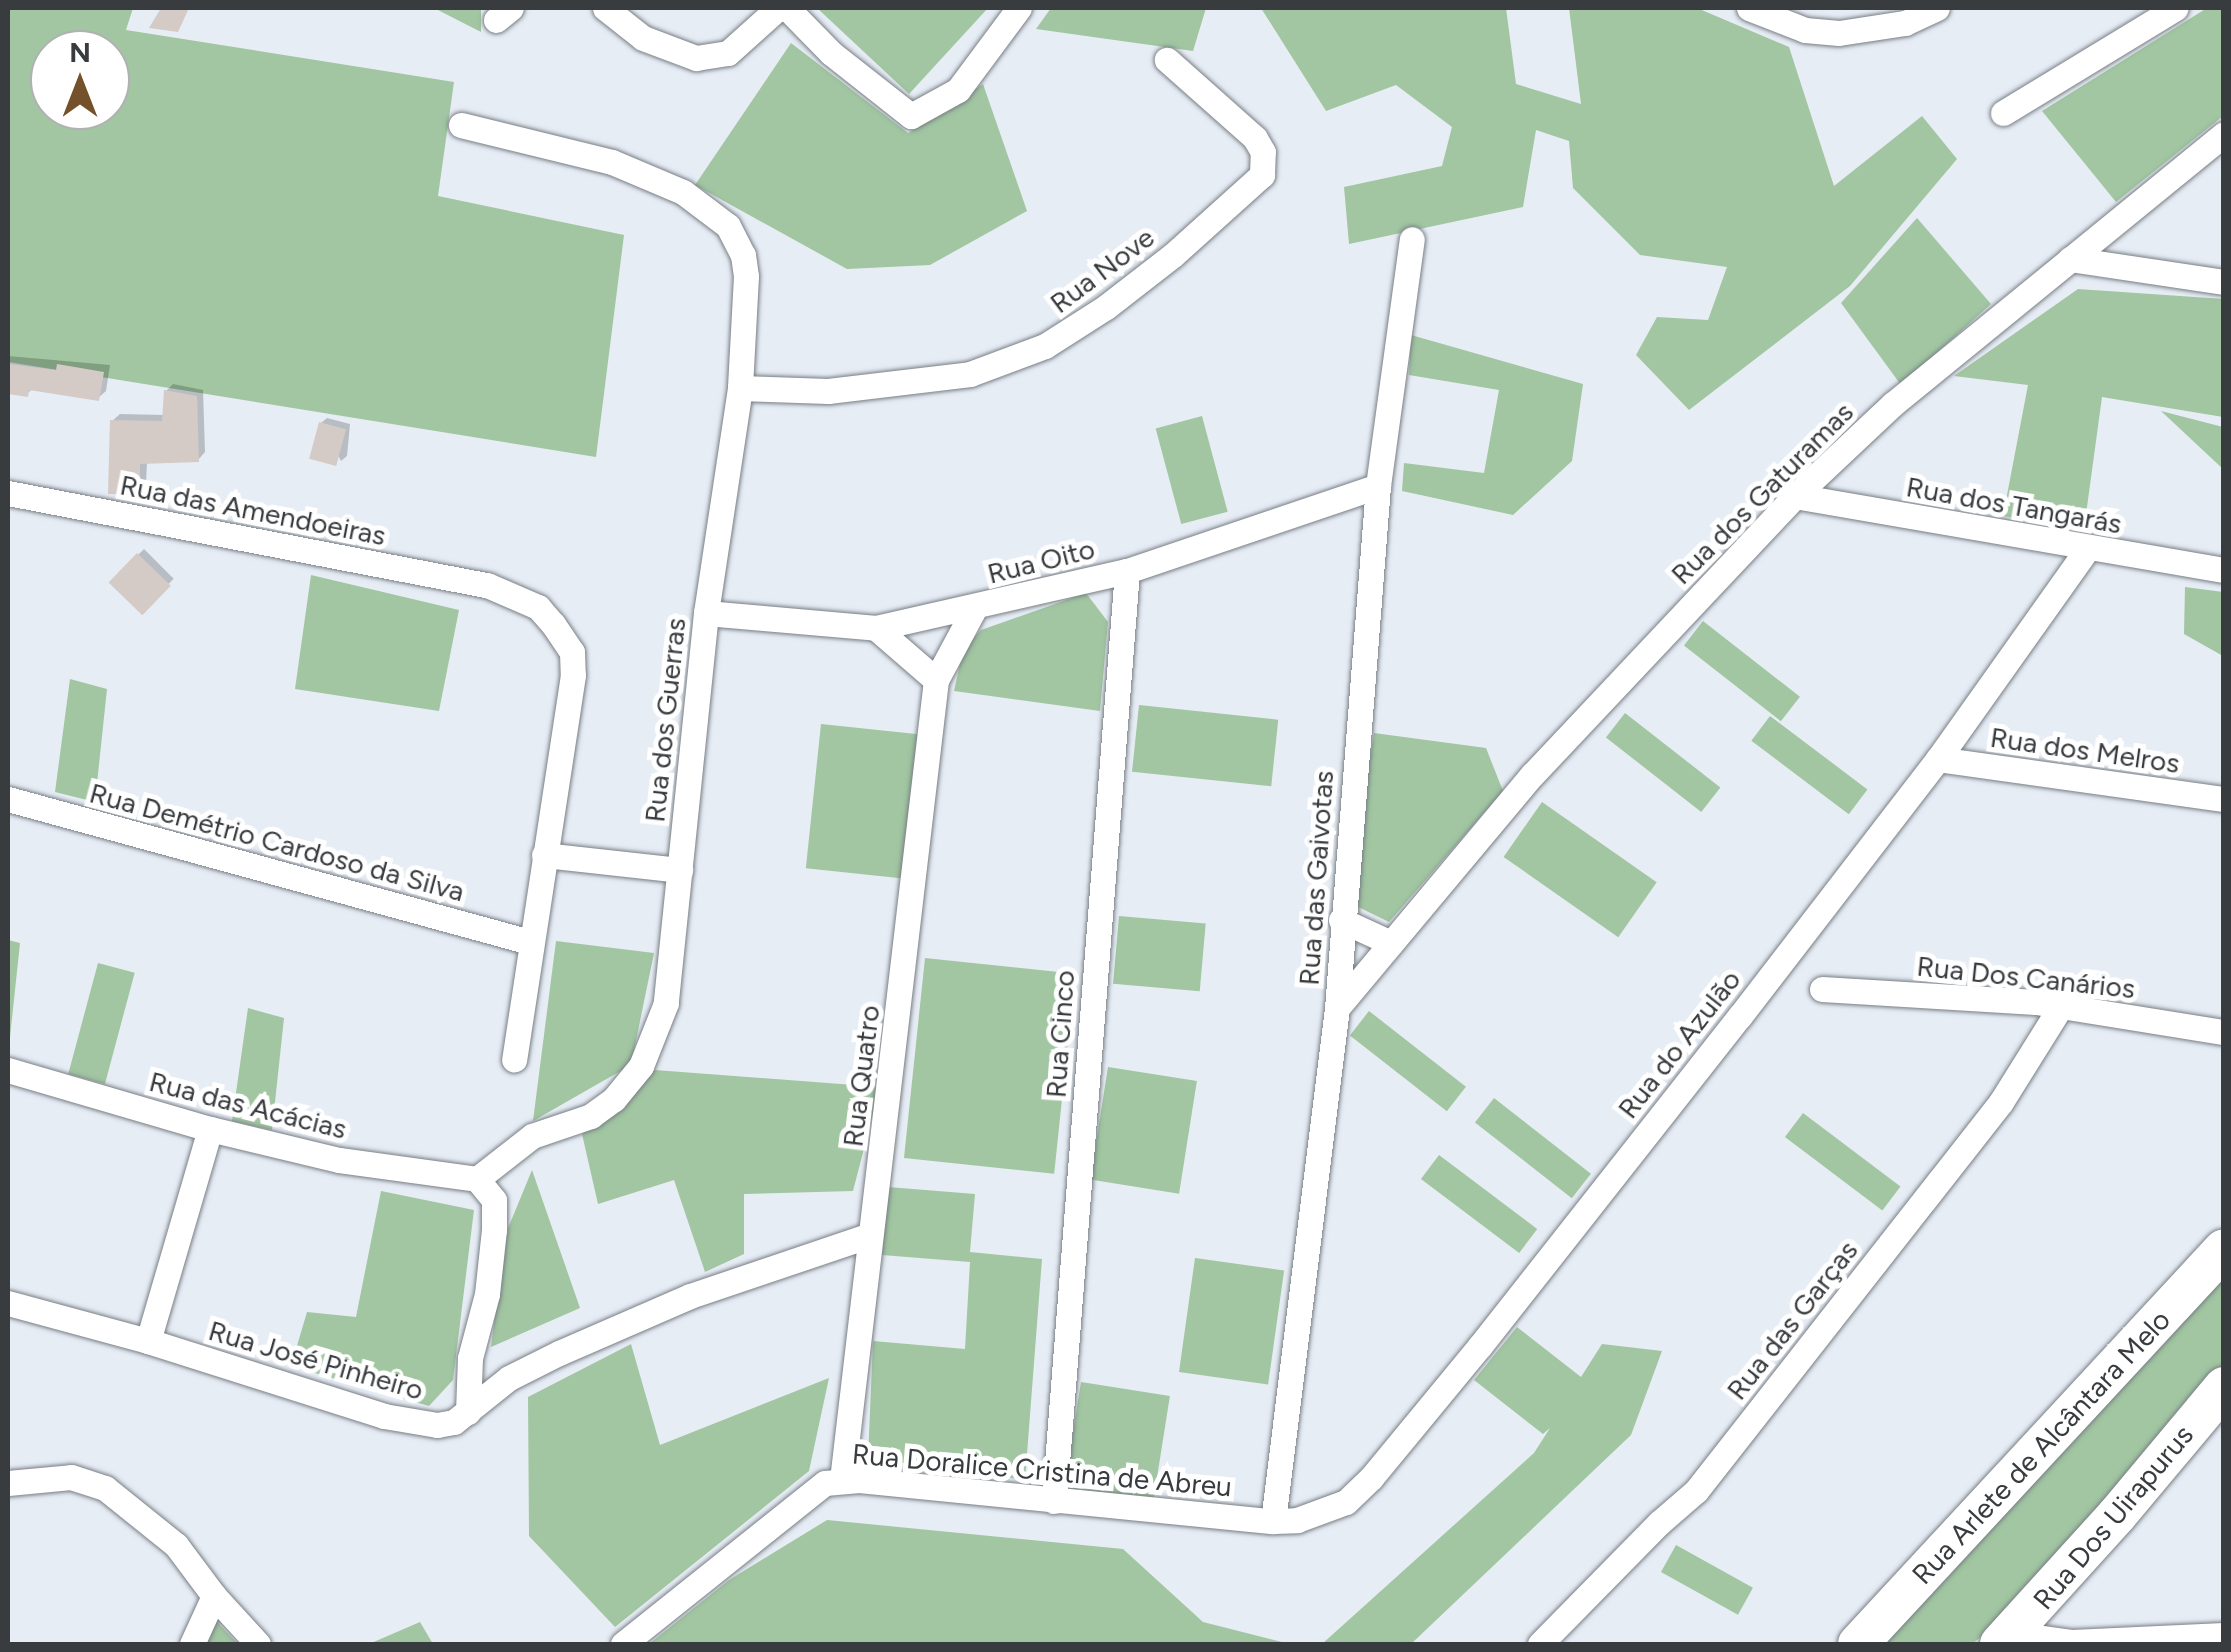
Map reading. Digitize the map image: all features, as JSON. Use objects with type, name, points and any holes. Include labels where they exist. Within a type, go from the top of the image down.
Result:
[{"type":"main road","name":"Rua Arlete de Alcântara Melo","points":[[1858,1644],[2224,1249]]},
{"type":"main road","name":"Rua Dos Uirapurus","points":[[2006,1640],[2224,1387]]},
{"type":"street","points":[[604,8],[662,49],[696,58],[728,52],[778,8]]},
{"type":"street","points":[[786,8],[830,53],[911,116],[958,90],[1019,8]]},
{"type":"street","points":[[1749,8],[1806,30],[1839,32],[1904,24],[1937,8]]},
{"type":"street","points":[[2003,112],[2176,8]]},
{"type":"street","name":"Rua Nove","points":[[740,388],[864,389],[970,374],[1045,346],[1106,307],[1262,175],[1263,152],[1255,138],[1167,60]]},
{"type":"street","name":"Rua dos Guerras","points":[[461,125],[640,172],[719,215],[738,240],[746,276],[740,388],[706,613],[666,1003],[641,1066],[614,1099],[591,1116],[532,1136],[477,1178]]},
{"type":"street","name":"Rua dos Gaturamas","points":[[1336,1008],[1533,774],[1795,496],[1894,404],[2224,134]]},
{"type":"street","name":"Rua das Gaivotas","points":[[1274,1521],[1336,1008],[1378,486],[1412,239]]},
{"type":"street","points":[[2070,259],[2224,282]]},
{"type":"street","name":"Rua Oito","points":[[706,613],[876,628],[1127,572],[1378,486]]},
{"type":"street","name":"Rua das Amendoeiras","points":[[8,493],[487,585],[538,607],[572,652],[573,675],[514,1059]]},
{"type":"street","name":"Rua dos Tangarás","points":[[1795,496],[2224,570]]},
{"type":"street","name":"Rua do Azulão","points":[[1274,1521],[1322,1514],[1346,1502],[1371,1478],[1480,1346],[1938,759],[2087,549]]},
{"type":"street","name":"Rua Cinco","points":[[1054,1501],[1127,572]]},
{"type":"street","name":"Rua Quatro","points":[[842,1480],[936,680],[974,608]]},
{"type":"street","points":[[876,628],[936,680]]},
{"type":"street","name":"Rua dos Melros","points":[[1938,759],[2224,800]]},
{"type":"street","name":"Rua Demétrio Cardoso da Silva","points":[[8,800],[530,942]]},
{"type":"street","points":[[544,855],[680,870]]},
{"type":"street","points":[[1341,920],[1390,943]]},
{"type":"street","name":"Rua Dos Canários","points":[[1822,989],[2062,1006],[2224,1032]]},
{"type":"street","name":"Rua das Garças","points":[[1540,1644],[1648,1533],[1696,1491],[2002,1102],[2062,1006]]},
{"type":"street","name":"Rua das Acácias","points":[[8,1070],[210,1129],[408,1173],[477,1178]]},
{"type":"street","points":[[148,1340],[210,1129]]},
{"type":"street","points":[[468,1412],[470,1358],[487,1294],[494,1230],[494,1200],[477,1178]]},
{"type":"street","name":"Rua José Pinheiro","points":[[8,1304],[148,1340],[408,1422],[437,1425],[454,1422],[509,1378],[559,1352],[690,1296],[870,1235]]},
{"type":"street","points":[[8,1483],[71,1478],[105,1488],[176,1545],[214,1596],[258,1644]]},
{"type":"street","name":"Rua Doralice Cristina de Abreu","points":[[623,1644],[812,1491],[842,1480],[1274,1521]]},
{"type":"street","points":[[192,1644],[214,1596]]},
{"type":"street","points":[[2006,1640],[2072,1642],[2224,1635]]},
{"type":"green space","points":[[8,8],[133,8],[126,30],[30,30],[30,130],[130,130],[130,31],[454,82],[438,196],[624,235],[596,457],[8,362]]},
{"type":"green space","points":[[434,8],[481,8],[481,32]]},
{"type":"green space","points":[[817,8],[988,8],[909,94]]},
{"type":"green space","points":[[1051,8],[1206,8],[1193,51],[1036,29]]},
{"type":"green space","points":[[1261,8],[1506,8],[1516,84],[1581,104],[1569,8],[1697,8],[1789,47],[1834,186],[1922,116],[1957,159],[1850,286],[1689,410],[1636,355],[1657,317],[1708,320],[1727,267],[1640,255],[1573,188],[1569,141],[1536,130],[1523,207],[1349,244],[1344,187],[1442,166],[1452,127],[1396,85],[1326,111]]},
{"type":"green space","points":[[2207,8],[2223,8],[2223,116],[2116,202],[2042,111]]},
{"type":"green space","points":[[791,43],[908,133],[983,84],[1027,211],[930,265],[847,269],[695,185]]},
{"type":"green space","points":[[1917,218],[1991,304],[1901,385],[1841,303]]},
{"type":"green space","points":[[2078,289],[2224,299],[2223,417],[2102,397],[2084,529],[2003,516],[2028,385],[1954,376]]},
{"type":"green space","points":[[1411,335],[1583,384],[1572,461],[1513,515],[1402,491],[1404,463],[1484,473],[1499,390],[1409,375]]},
{"type":"green space","points":[[2161,411],[2223,427],[2223,469]]},
{"type":"green space","points":[[1202,416],[1228,512],[1181,524],[1156,428]]},
{"type":"green space","points":[[311,575],[459,610],[439,711],[295,689]]},
{"type":"green space","points":[[2185,587],[2223,592],[2223,656],[2184,634]]},
{"type":"green space","points":[[1086,593],[1108,622],[1100,711],[954,691],[963,650],[981,630]]},
{"type":"green space","points":[[1703,621],[1800,697],[1781,721],[1684,645]]},
{"type":"green space","points":[[70,679],[107,689],[95,802],[55,792]]},
{"type":"green space","points":[[1139,705],[1278,720],[1271,786],[1132,772]]},
{"type":"green space","points":[[1625,713],[1720,787],[1701,812],[1606,737]]},
{"type":"green space","points":[[1770,716],[1867,789],[1849,814],[1751,741]]},
{"type":"green space","points":[[821,724],[918,734],[903,878],[806,868]]},
{"type":"green space","points":[[1374,733],[1486,748],[1503,791],[1389,922],[1346,901]]},
{"type":"green space","points":[[1542,802],[1657,882],[1618,937],[1504,857]]},
{"type":"green space","points":[[1119,916],[1206,924],[1200,991],[1113,984]]},
{"type":"green space","points":[[8,940],[20,943],[8,1056]]},
{"type":"green space","points":[[556,941],[654,953],[631,1065],[533,1121]]},
{"type":"green space","points":[[925,958],[1075,974],[1054,1174],[904,1158]]},
{"type":"green space","points":[[98,963],[135,973],[105,1084],[68,1074]]},
{"type":"green space","points":[[248,1008],[284,1018],[272,1130],[232,1121]]},
{"type":"green space","points":[[1369,1011],[1466,1087],[1447,1111],[1350,1035]]},
{"type":"green space","points":[[1108,1067],[1197,1081],[1179,1194],[1090,1180]]},
{"type":"green space","points":[[655,1070],[880,1087],[853,1191],[744,1194],[744,1254],[705,1272],[674,1180],[598,1204],[582,1134]]},
{"type":"green space","points":[[1494,1098],[1591,1174],[1572,1198],[1475,1122]]},
{"type":"green space","points":[[1803,1113],[1900,1186],[1882,1210],[1785,1137]]},
{"type":"green space","points":[[1439,1155],[1537,1229],[1519,1253],[1421,1179]]},
{"type":"green space","points":[[532,1170],[580,1308],[491,1347],[506,1233]]},
{"type":"green space","points":[[888,1187],[975,1194],[970,1252],[1042,1259],[1025,1480],[868,1458],[873,1341],[965,1349],[970,1262],[882,1255]]},
{"type":"green space","points":[[381,1191],[474,1210],[453,1380],[429,1406],[291,1366],[307,1312],[356,1317]]},
{"type":"green space","points":[[1195,1258],[1284,1271],[1268,1384],[1179,1372]]},
{"type":"green space","points":[[2223,1263],[2223,1370],[2001,1621],[1972,1644],[1872,1644]]},
{"type":"green space","points":[[1517,1327],[1581,1377],[1602,1344],[1662,1351],[1631,1435],[1411,1644],[1322,1644],[1534,1453],[1550,1428],[1543,1434],[1474,1380]]},
{"type":"green space","points":[[631,1344],[660,1445],[829,1378],[809,1471],[615,1627],[529,1536],[528,1397]]},
{"type":"green space","points":[[1081,1382],[1170,1396],[1152,1510],[1063,1496]]},
{"type":"green space","points":[[827,1520],[1123,1549],[1203,1622],[1290,1644],[649,1644],[729,1580]]},
{"type":"green space","points":[[1676,1545],[1753,1588],[1738,1615],[1661,1572]]},
{"type":"green space","points":[[216,1621],[238,1644],[205,1644]]},
{"type":"green space","points":[[420,1622],[433,1644],[369,1644]]},
{"type":"building","points":[[161,8],[189,8],[178,32],[149,28]]},
{"type":"building","points":[[8,364],[56,370],[57,364],[104,372],[99,401],[29,390],[28,397],[8,394]]},
{"type":"building","points":[[164,390],[197,396],[199,462],[140,464],[140,495],[108,494],[110,420],[162,421]]},
{"type":"building","points":[[319,422],[346,429],[336,466],[309,459]]},
{"type":"building","points":[[137,553],[171,586],[142,615],[109,582]]}]
